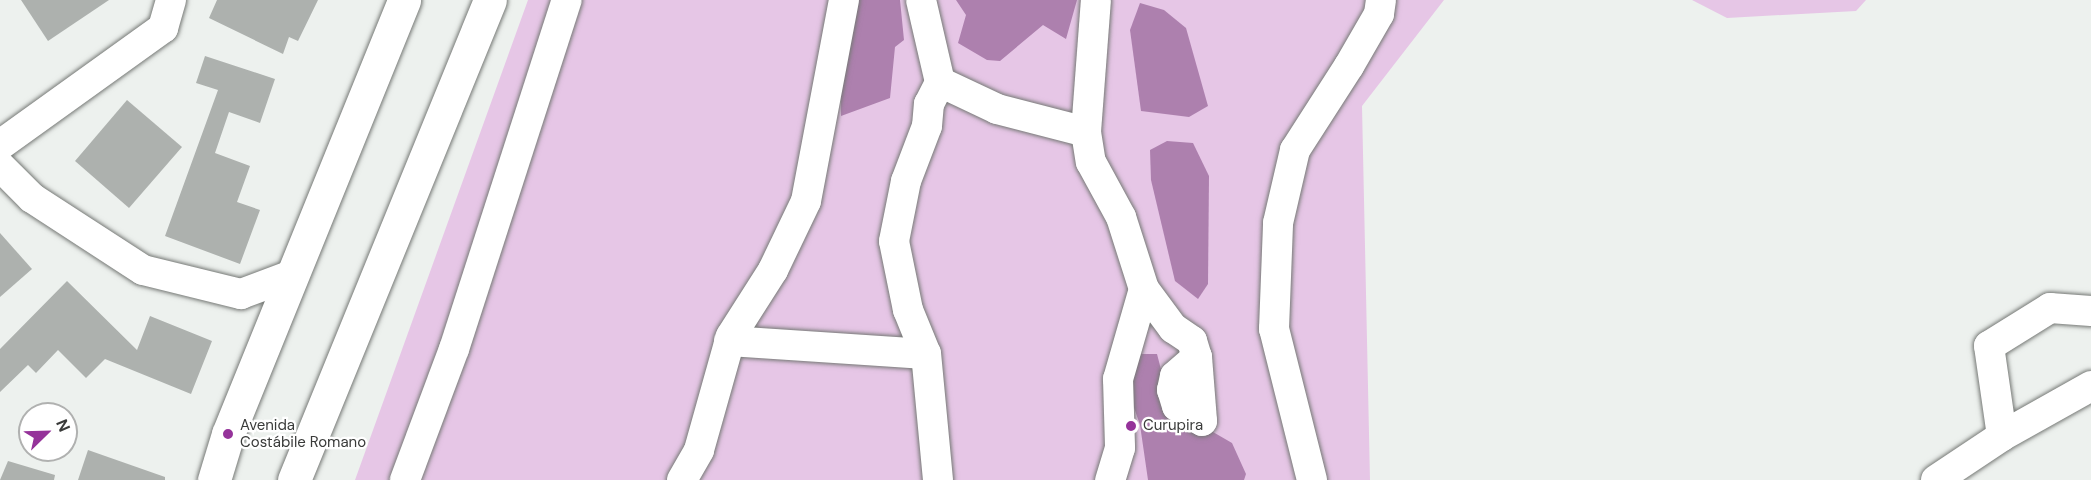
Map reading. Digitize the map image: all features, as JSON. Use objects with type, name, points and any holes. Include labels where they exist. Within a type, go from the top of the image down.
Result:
[{"type":"main road","points":[[214,480],[228,434],[404,0]]},
{"type":"main road","points":[[294,480],[490,0]]},
{"type":"street","points":[[0,145],[163,28],[171,0]]},
{"type":"street","points":[[405,480],[454,349],[567,0]]},
{"type":"street","points":[[682,480],[699,450],[729,341],[773,270],[806,201],[844,0]]},
{"type":"street","points":[[921,0],[940,82],[929,104],[927,126],[906,181],[894,240],[908,310],[926,354],[938,480]]},
{"type":"street","points":[[1096,0],[1086,132],[1091,162],[1121,217],[1144,289],[1173,328],[1192,341],[1197,357]]},
{"type":"street","points":[[1312,480],[1274,329],[1278,223],[1295,150],[1349,66],[1378,14],[1381,0]]},
{"type":"street","points":[[940,82],[997,109],[1086,132]]},
{"type":"street","points":[[0,166],[32,198],[144,270],[241,294],[292,275]]},
{"type":"street","points":[[1110,480],[1120,448],[1118,378],[1144,289]]},
{"type":"street","points":[[241,294],[271,332]]},
{"type":"street","points":[[2002,436],[1989,346],[2050,308],[2091,311]]},
{"type":"street","points":[[729,341],[926,354]]},
{"type":"street","points":[[1935,480],[2002,436],[2091,386]]},
{"type":"shaded area","points":[[528,0],[1444,0],[1362,106],[1370,480],[355,480]]},
{"type":"shaded area","points":[[856,0],[900,0],[904,40],[895,47],[890,98],[841,116],[840,48]]},
{"type":"shaded area","points":[[956,0],[1077,0],[1066,39],[1043,25],[1000,61],[987,60],[958,43],[966,15]]},
{"type":"shaded area","points":[[1692,0],[1866,0],[1856,11],[1727,18]]},
{"type":"shaded area","points":[[1140,3],[1164,10],[1186,28],[1208,106],[1189,117],[1141,111],[1130,30]]},
{"type":"shaded area","points":[[1167,141],[1193,143],[1209,176],[1208,284],[1198,299],[1175,281],[1151,180],[1150,150]]},
{"type":"shaded area","points":[[1141,354],[1157,354],[1173,416],[1194,421],[1232,443],[1246,474],[1244,480],[1148,480],[1140,425],[1128,390]]},
{"type":"building","points":[[21,0],[109,0],[48,41]]},
{"type":"building","points":[[217,0],[318,0],[298,41],[289,37],[283,54],[209,18]]},
{"type":"building","points":[[205,56],[275,79],[260,123],[229,112],[215,153],[250,166],[237,202],[260,210],[240,264],[165,236],[218,90],[196,83]]},
{"type":"building","points":[[127,100],[182,147],[129,208],[75,161]]},
{"type":"building","points":[[0,233],[32,269],[0,297]]},
{"type":"building","points":[[67,281],[137,350],[150,316],[212,341],[191,394],[105,359],[86,378],[58,350],[36,373],[28,365],[0,392],[0,349]]},
{"type":"building","points":[[88,450],[165,477],[165,480],[78,480]]},
{"type":"building","points":[[8,461],[55,475],[54,480],[0,480]]},
{"type":"place","name":"Curupira","points":[[1131,426]]},
{"type":"place","name":"Avenida Costábile Romano","points":[[228,434]]}]
